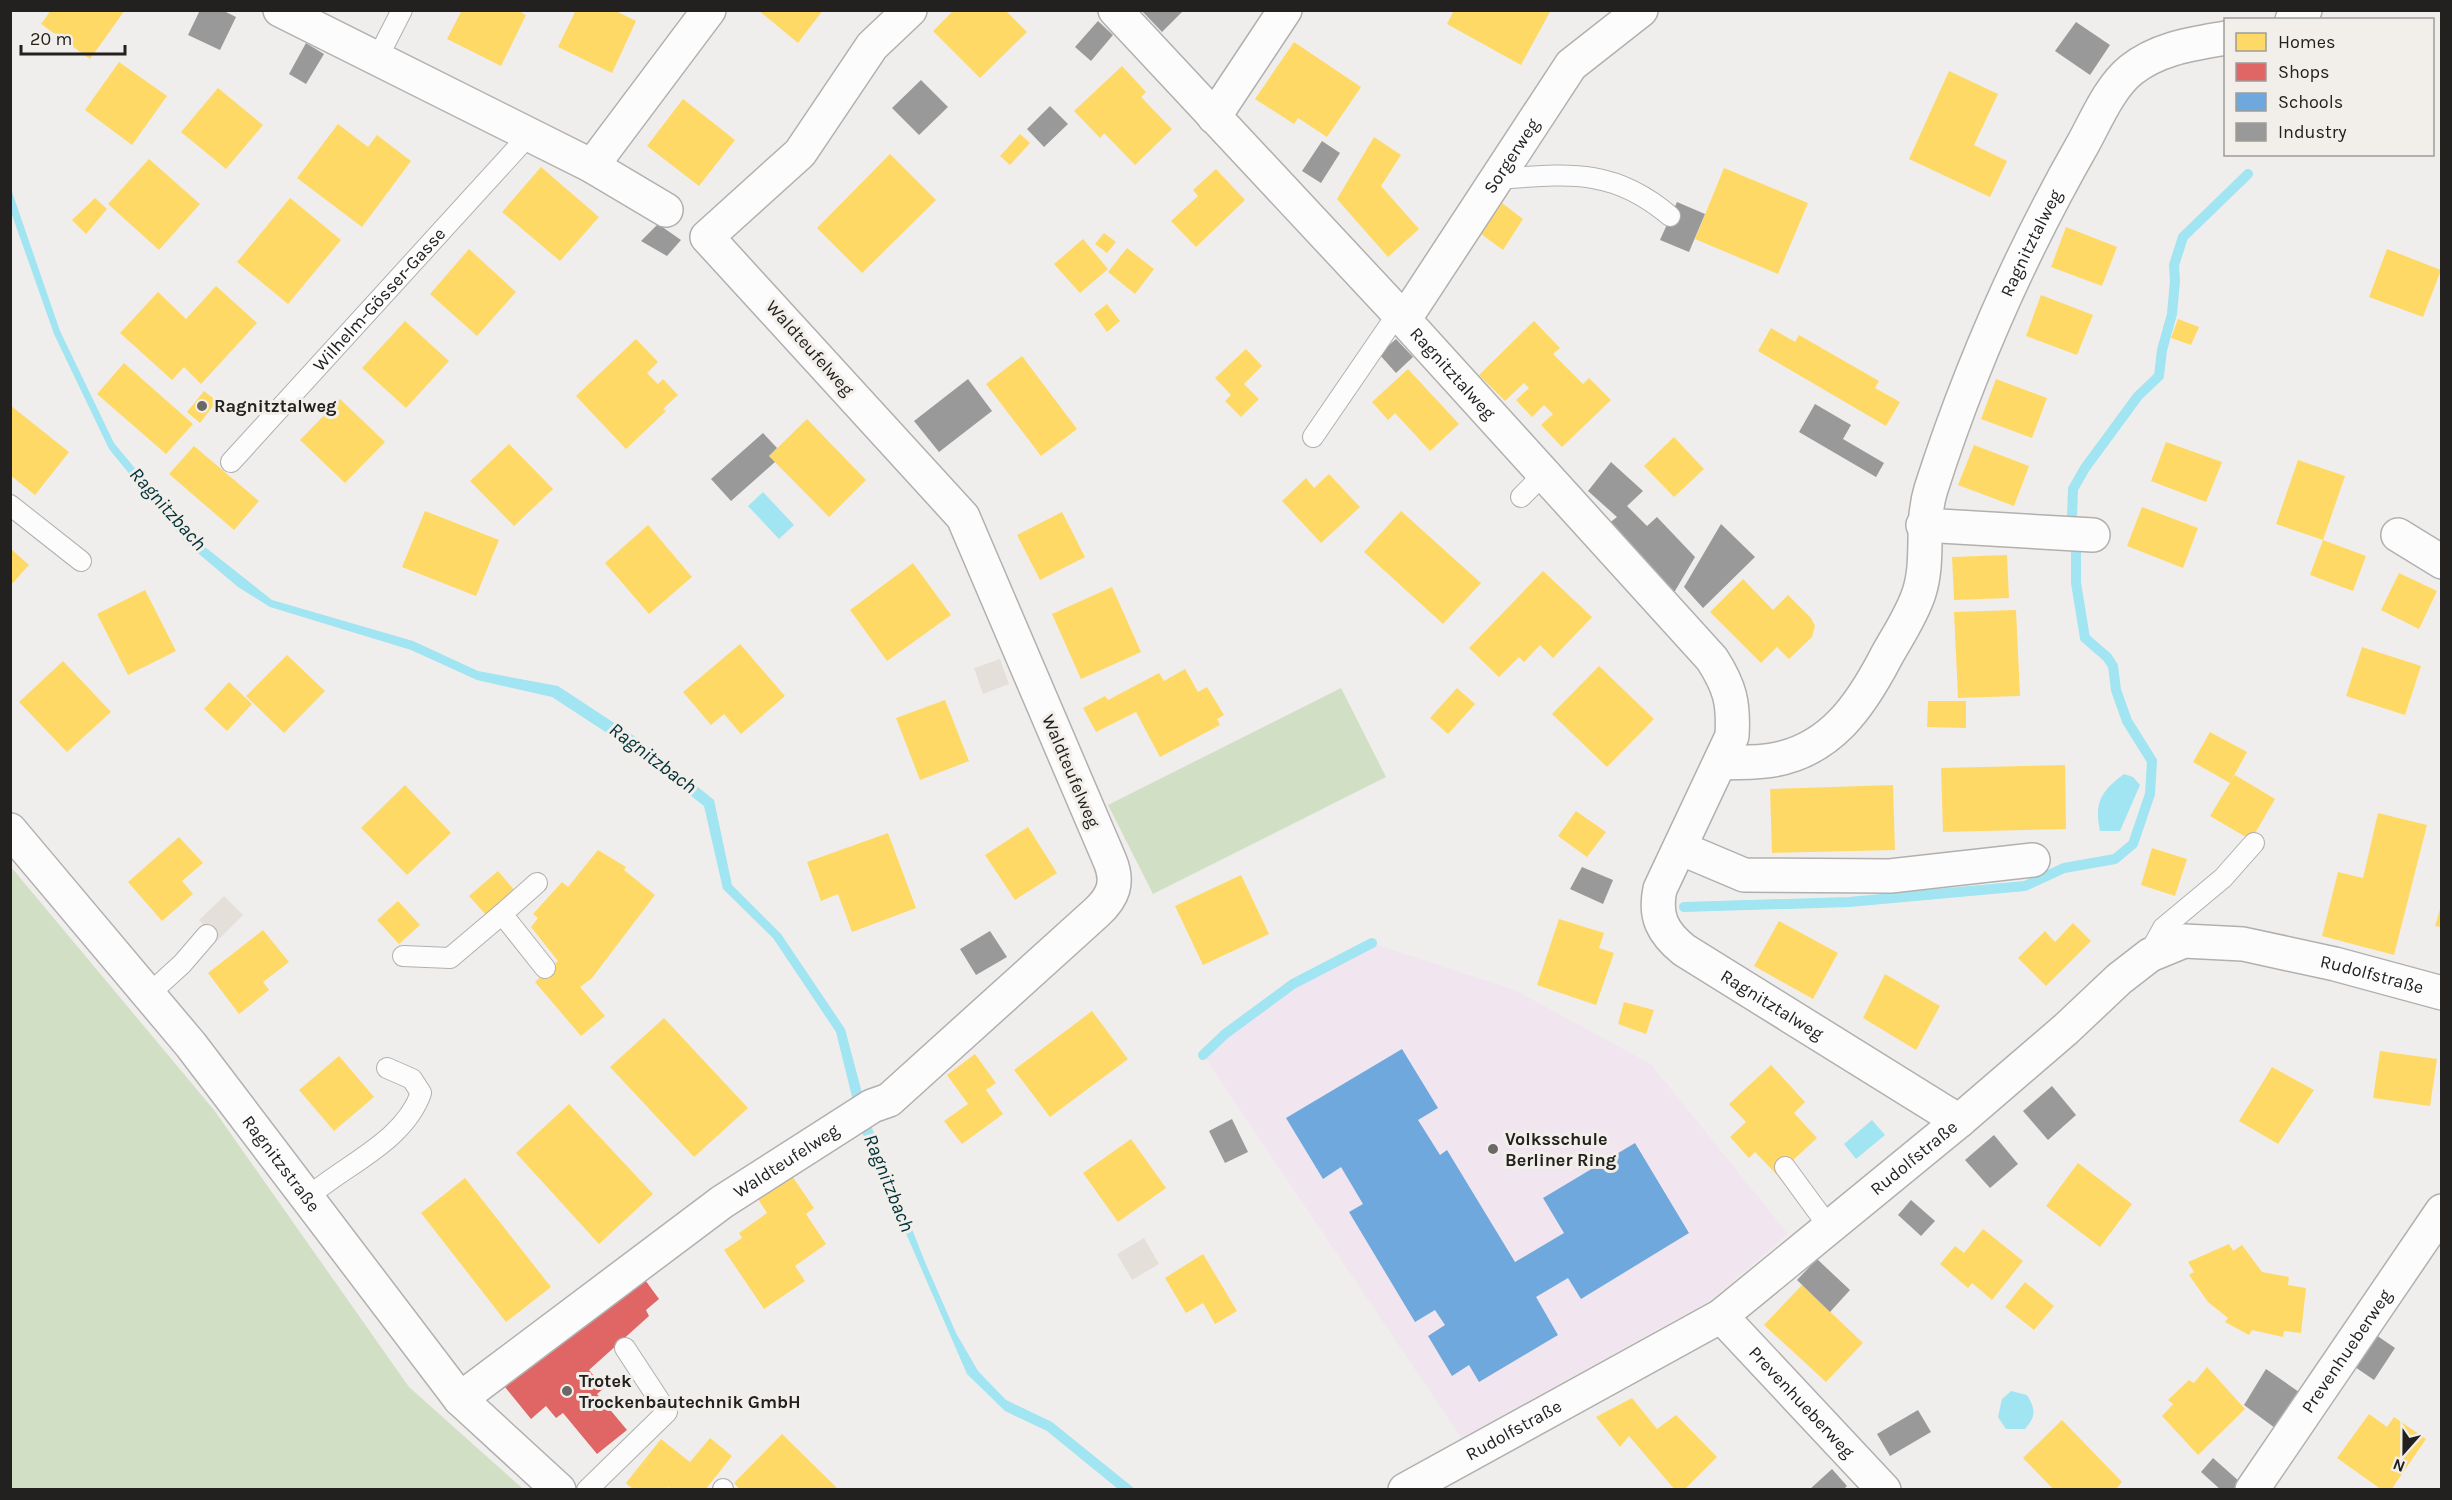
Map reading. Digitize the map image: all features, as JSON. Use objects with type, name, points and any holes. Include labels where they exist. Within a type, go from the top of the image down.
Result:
[{"type":"street","points":[[280,10],[592,166],[666,210]]},
{"type":"street","points":[[592,166],[709,10]]},
{"type":"street","name":"Waldteufelweg","points":[[460,1399],[722,1202],[863,1112],[889,1101],[1097,912],[1112,895],[1115,884],[1110,861],[963,517],[707,237],[800,153],[872,46],[910,10]]},
{"type":"street","name":"Ragnitztalweg","points":[[1115,10],[1544,474],[1712,659],[1727,682],[1734,710],[1732,736],[1660,890],[1657,903],[1659,917],[1667,936],[1684,950],[1959,1121]]},
{"type":"street","points":[[1214,117],[1286,10]]},
{"type":"street","name":"Sorgerweg","points":[[1401,317],[1497,179],[1571,65],[1641,10]]},
{"type":"street","name":"Ragnitztalweg","points":[[1721,763],[1774,760],[1813,746],[1845,722],[1870,688],[1919,594],[1926,560],[1923,525],[1931,491],[1992,321],[2052,198],[2114,90],[2128,72],[2148,57],[2170,49],[2224,38]]},
{"type":"street","points":[[1923,525],[2093,536]]},
{"type":"street","points":[[2398,535],[2442,562]]},
{"type":"street","name":"Ragnitzstraße","points":[[10,830],[190,1045],[460,1399],[559,1490]]},
{"type":"street","points":[[1680,849],[1744,875],[1890,876],[2033,860]]},
{"type":"street","name":"Rudolfstraße","points":[[1405,1490],[1721,1316],[1959,1121],[2147,957],[2184,941],[2243,944],[2335,964],[2442,993]]},
{"type":"street","name":"Prevenhueberweg","points":[[2252,1490],[2442,1211]]},
{"type":"street","name":"Prevenhueberweg","points":[[1721,1316],[1884,1490]]},
{"type":"lane","points":[[377,59],[402,10]]},
{"type":"lane","name":"Wilhelm-Gösser-Gasse","points":[[231,462],[529,135]]},
{"type":"lane","points":[[1497,179],[1586,175],[1621,184],[1648,197],[1670,216]]},
{"type":"lane","points":[[1313,437],[1401,317]]},
{"type":"lane","points":[[1521,497],[1544,474]]},
{"type":"lane","points":[[10,505],[81,561]]},
{"type":"lane","points":[[2147,957],[2163,928],[2223,878],[2254,843]]},
{"type":"lane","points":[[403,956],[450,958],[537,883]]},
{"type":"lane","points":[[502,914],[544,968]]},
{"type":"lane","points":[[148,995],[182,964],[207,935]]},
{"type":"lane","points":[[307,1197],[394,1133],[415,1109],[421,1093],[412,1079],[387,1068]]},
{"type":"lane","points":[[1785,1167],[1829,1227]]},
{"type":"lane","points":[[587,1490],[667,1412],[625,1348]]},
{"type":"shaded area","points":[[1000,659],[1009,684],[983,694],[974,668]]},
{"type":"shaded area","points":[[224,896],[243,915],[218,940],[199,920]]},
{"type":"shaded area","name":"Volksschule Berliner Ring","points":[[1372,943],[1515,990],[1651,1064],[1788,1234],[1711,1300],[1461,1438],[1203,1055],[1225,1033],[1293,984]]},
{"type":"shaded area","points":[[1144,1238],[1159,1264],[1132,1280],[1117,1254]]},
{"type":"green space","points":[[1341,688],[1386,777],[1153,894],[1108,805]]},
{"type":"green space","points":[[11,867],[214,1110],[409,1387],[523,1489],[11,1489]]},
{"type":"water","name":"Ragnitzbach","points":[[10,186],[60,331],[114,443],[191,536],[272,600],[413,641],[478,671],[558,686],[634,736],[714,800],[732,885],[781,934],[845,1029],[870,1123],[925,1262],[956,1333],[978,1371],[1006,1400],[1052,1422],[1135,1489],[1118,1489],[1047,1431],[1005,1411],[967,1374],[859,1125],[836,1032],[773,938],[723,889],[704,806],[627,746],[552,697],[477,680],[411,650],[270,607],[238,587],[186,543],[109,449],[54,334],[11,212]]},
{"type":"water","points":[[763,492],[794,525],[779,539],[748,506]]},
{"type":"water","points":[[2124,774],[2133,777],[2140,785],[2120,831],[2100,831],[2098,813],[2101,798],[2110,786]]},
{"type":"water","points":[[1872,1120],[1885,1135],[1856,1159],[1844,1144]]},
{"type":"water","points":[[2011,1391],[2027,1395],[2032,1405],[2033,1416],[2025,1429],[2006,1429],[1998,1417],[2002,1399]]},
{"type":"building: Homes","points":[[51,10],[125,10],[90,59],[41,24]]},
{"type":"building: Homes","points":[[462,10],[517,10],[526,15],[501,66],[447,39]]},
{"type":"building: Homes","points":[[576,10],[614,10],[636,21],[612,73],[558,47]]},
{"type":"building: Homes","points":[[758,10],[823,10],[798,43]]},
{"type":"building: Homes","points":[[954,10],[1005,10],[1027,32],[980,78],[933,31]]},
{"type":"building: Homes","points":[[1454,10],[1551,10],[1521,65],[1447,24]]},
{"type":"building: Homes","points":[[1294,42],[1361,87],[1327,137],[1298,118],[1294,124],[1255,99]]},
{"type":"building: Homes","points":[[119,62],[167,96],[132,145],[85,110]]},
{"type":"building: Homes","points":[[1122,66],[1146,92],[1141,97],[1172,129],[1135,165],[1104,133],[1100,138],[1074,111]]},
{"type":"building: Homes","points":[[1949,71],[1998,94],[1974,145],[2007,161],[1990,197],[1909,159]]},
{"type":"building: Homes","points":[[218,88],[263,125],[226,169],[181,132]]},
{"type":"building: Homes","points":[[683,99],[735,140],[699,186],[647,146]]},
{"type":"building: Homes","points":[[338,124],[368,147],[377,135],[411,161],[362,227],[297,178]]},
{"type":"building: Homes","points":[[1020,134],[1030,143],[1010,165],[1000,156]]},
{"type":"building: Homes","points":[[1374,137],[1401,155],[1381,186],[1419,229],[1388,257],[1337,199]]},
{"type":"building: Homes","points":[[890,154],[936,200],[862,273],[817,228]]},
{"type":"building: Homes","points":[[149,159],[200,204],[159,250],[108,204]]},
{"type":"building: Homes","points":[[541,167],[599,217],[560,261],[502,212]]},
{"type":"building: Homes","points":[[1724,168],[1808,203],[1778,274],[1695,239]]},
{"type":"building: Homes","points":[[1216,169],[1245,200],[1196,247],[1171,221],[1198,196],[1193,190]]},
{"type":"building: Homes","points":[[95,198],[107,209],[86,234],[72,220]]},
{"type":"building: Homes","points":[[290,198],[341,240],[288,304],[237,262]]},
{"type":"building: Homes","points":[[1502,203],[1523,219],[1503,250],[1481,234]]},
{"type":"building: Homes","points":[[2066,227],[2117,247],[2102,286],[2051,267]]},
{"type":"building: Homes","points":[[1104,233],[1116,242],[1107,253],[1095,244]]},
{"type":"building: Homes","points":[[1083,239],[1108,269],[1080,293],[1054,264]]},
{"type":"building: Homes","points":[[1127,248],[1154,269],[1135,294],[1108,272]]},
{"type":"building: Homes","points":[[469,249],[516,292],[477,336],[430,294]]},
{"type":"building: Homes","points":[[2387,249],[2441,270],[2423,317],[2369,297]]},
{"type":"building: Homes","points":[[216,286],[257,323],[201,384],[184,367],[172,380],[120,333],[158,292],[186,319]]},
{"type":"building: Homes","points":[[2041,295],[2093,315],[2077,355],[2026,336]]},
{"type":"building: Homes","points":[[1107,304],[1120,321],[1107,332],[1094,314]]},
{"type":"building: Homes","points":[[2178,319],[2199,327],[2191,345],[2171,338]]},
{"type":"building: Homes","points":[[405,321],[449,361],[406,408],[362,368]]},
{"type":"building: Homes","points":[[1534,321],[1560,348],[1553,354],[1583,384],[1589,378],[1611,400],[1562,447],[1541,425],[1553,414],[1544,405],[1532,417],[1516,400],[1529,388],[1524,383],[1505,401],[1479,375]]},
{"type":"building: Homes","points":[[1771,328],[1795,342],[1799,335],[1879,381],[1875,388],[1900,402],[1886,426],[1758,351]]},
{"type":"building: Homes","points":[[636,339],[658,362],[647,373],[658,384],[663,379],[678,395],[663,409],[666,411],[626,449],[576,396]]},
{"type":"building: Homes","points":[[1246,349],[1262,366],[1244,384],[1259,399],[1241,417],[1225,401],[1231,395],[1215,378]]},
{"type":"building: Homes","points":[[1022,356],[1077,429],[1041,456],[986,384]]},
{"type":"building: Homes","points":[[124,363],[193,424],[166,454],[97,394]]},
{"type":"building: Homes","points":[[1408,369],[1459,424],[1430,451],[1395,413],[1388,420],[1372,402]]},
{"type":"building: Homes","points":[[1996,379],[2047,398],[2032,438],[1981,419]]},
{"type":"building: Homes","name":"Ragnitztalweg","points":[[204,391],[217,401],[200,423],[187,412]]},
{"type":"building: Homes","points":[[340,399],[385,442],[345,483],[300,440]]},
{"type":"building: Homes","points":[[10,405],[69,452],[35,495],[10,475]]},
{"type":"building: Homes","points":[[807,419],[866,480],[829,517],[769,456]]},
{"type":"building: Homes","points":[[1674,437],[1704,469],[1674,497],[1644,466]]},
{"type":"building: Homes","points":[[2166,442],[2222,462],[2206,502],[2151,481]]},
{"type":"building: Homes","points":[[509,444],[553,489],[514,526],[470,481]]},
{"type":"building: Homes","points":[[1974,445],[2029,466],[2014,506],[1958,485]]},
{"type":"building: Homes","points":[[194,446],[259,501],[234,530],[169,474]]},
{"type":"building: Homes","points":[[2298,460],[2345,476],[2323,540],[2276,524]]},
{"type":"building: Homes","points":[[1329,474],[1360,507],[1321,543],[1282,501],[1306,478],[1314,488]]},
{"type":"building: Homes","points":[[2142,507],[2198,528],[2183,568],[2127,546]]},
{"type":"building: Homes","points":[[425,511],[499,540],[476,596],[402,567]]},
{"type":"building: Homes","points":[[1401,511],[1481,583],[1443,624],[1364,552]]},
{"type":"building: Homes","points":[[1062,512],[1085,557],[1040,580],[1017,535]]},
{"type":"building: Homes","points":[[648,525],[692,577],[649,614],[605,563]]},
{"type":"building: Homes","points":[[2323,540],[2366,556],[2353,591],[2310,575]]},
{"type":"building: Homes","points":[[10,548],[29,565],[10,586]]},
{"type":"building: Homes","points":[[2007,555],[2009,598],[1954,600],[1952,557]]},
{"type":"building: Homes","points":[[913,563],[951,615],[887,661],[850,610]]},
{"type":"building: Homes","points":[[1543,571],[1592,617],[1553,658],[1540,645],[1524,662],[1519,657],[1499,677],[1469,648]]},
{"type":"building: Homes","points":[[2399,573],[2437,591],[2419,629],[2381,610]]},
{"type":"building: Homes","points":[[1743,579],[1773,610],[1788,595],[1811,618],[1815,626],[1812,637],[1789,659],[1777,647],[1761,663],[1710,612]]},
{"type":"building: Homes","points":[[1112,587],[1141,652],[1081,679],[1052,614]]},
{"type":"building: Homes","points":[[145,590],[176,651],[128,675],[97,614]]},
{"type":"building: Homes","points":[[2016,610],[2020,696],[1958,698],[1954,612]]},
{"type":"building: Homes","points":[[740,644],[785,696],[741,734],[724,714],[711,725],[683,692]]},
{"type":"building: Homes","points":[[2362,647],[2421,666],[2405,715],[2346,696]]},
{"type":"building: Homes","points":[[287,655],[325,691],[284,733],[246,696]]},
{"type":"building: Homes","points":[[63,661],[111,712],[67,752],[19,702]]},
{"type":"building: Homes","points":[[1599,666],[1654,719],[1607,767],[1552,714]]},
{"type":"building: Homes","points":[[1185,669],[1198,692],[1207,687],[1224,715],[1217,719],[1220,725],[1160,757],[1136,712],[1096,732],[1083,708],[1105,696],[1108,700],[1159,673],[1164,681]]},
{"type":"building: Homes","points":[[229,682],[252,704],[227,731],[204,709]]},
{"type":"building: Homes","points":[[1457,688],[1475,704],[1448,734],[1430,718]]},
{"type":"building: Homes","points":[[945,700],[969,761],[920,780],[896,718]]},
{"type":"building: Homes","points":[[1928,701],[1966,701],[1966,728],[1927,727]]},
{"type":"building: Homes","points":[[2210,732],[2247,752],[2231,781],[2235,775],[2275,799],[2251,840],[2210,816],[2230,783],[2193,762]]},
{"type":"building: Homes","points":[[2065,765],[2066,829],[1943,832],[1941,768]]},
{"type":"building: Homes","points":[[405,785],[451,833],[407,875],[361,828]]},
{"type":"building: Homes","points":[[1893,785],[1895,850],[1772,853],[1770,789]]},
{"type":"building: Homes","points":[[1576,811],[1606,832],[1587,857],[1558,836]]},
{"type":"building: Homes","points":[[2378,813],[2427,825],[2394,955],[2322,936],[2338,872],[2363,878]]},
{"type":"building: Homes","points":[[1028,827],[1057,873],[1015,900],[985,855]]},
{"type":"building: Homes","points":[[888,833],[916,908],[852,932],[838,894],[821,901],[807,862]]},
{"type":"building: Homes","points":[[179,837],[203,863],[182,881],[193,894],[162,921],[128,882]]},
{"type":"building: Homes","points":[[2152,848],[2187,859],[2175,896],[2141,885]]},
{"type":"building: Homes","points":[[598,850],[626,867],[624,870],[655,895],[592,978],[580,987],[605,1016],[581,1036],[535,982],[558,961],[531,927],[538,918],[533,914],[562,882],[568,887]]},
{"type":"building: Homes","points":[[498,871],[515,891],[487,916],[469,896]]},
{"type":"building: Homes","points":[[1241,875],[1269,934],[1203,965],[1175,906]]},
{"type":"building: Homes","points":[[398,901],[420,925],[399,944],[377,920]]},
{"type":"building: Homes","points":[[2442,903],[2442,927],[2435,926]]},
{"type":"building: Homes","points":[[1559,919],[1604,933],[1599,948],[1614,953],[1596,1005],[1537,985]]},
{"type":"building: Homes","points":[[1779,921],[1838,953],[1813,999],[1754,966]]},
{"type":"building: Homes","points":[[2073,923],[2091,941],[2046,986],[2018,958],[2045,931],[2055,942]]},
{"type":"building: Homes","points":[[263,930],[289,962],[263,982],[269,990],[239,1014],[208,973]]},
{"type":"building: Homes","points":[[1885,974],[1940,1006],[1916,1050],[1863,1018]]},
{"type":"building: Homes","points":[[1624,1002],[1654,1010],[1646,1034],[1618,1024]]},
{"type":"building: Homes","points":[[1092,1011],[1128,1059],[1050,1117],[1014,1070]]},
{"type":"building: Homes","points":[[664,1018],[748,1108],[694,1157],[610,1067]]},
{"type":"building: Homes","points":[[2380,1051],[2437,1059],[2430,1106],[2373,1098]]},
{"type":"building: Homes","points":[[975,1054],[996,1083],[986,1090],[1003,1114],[962,1144],[944,1121],[968,1104],[947,1075]]},
{"type":"building: Homes","points":[[339,1056],[374,1097],[334,1131],[299,1090]]},
{"type":"building: Homes","points":[[1771,1065],[1805,1102],[1794,1113],[1817,1138],[1777,1175],[1755,1152],[1749,1158],[1730,1137],[1746,1122],[1729,1104]]},
{"type":"building: Homes","points":[[2272,1067],[2314,1090],[2278,1144],[2239,1121]]},
{"type":"building: Homes","points":[[569,1104],[653,1194],[599,1244],[516,1153]]},
{"type":"building: Homes","points":[[1131,1139],[1166,1188],[1118,1222],[1083,1173]]},
{"type":"building: Homes","points":[[2078,1163],[2132,1204],[2100,1247],[2046,1206]]},
{"type":"building: Homes","points":[[792,1176],[814,1208],[806,1214],[826,1244],[795,1266],[805,1281],[764,1309],[724,1250],[742,1238],[739,1233],[767,1213],[758,1199]]},
{"type":"building: Homes","points":[[465,1178],[551,1287],[506,1322],[421,1213]]},
{"type":"building: Homes","points":[[1983,1229],[2023,1261],[1992,1300],[1972,1283],[1968,1288],[1940,1264],[1955,1246],[1964,1253]]},
{"type":"building: Homes","points":[[2229,1244],[2233,1251],[2242,1245],[2262,1272],[2289,1277],[2288,1285],[2306,1288],[2301,1333],[2284,1331],[2283,1337],[2252,1330],[2249,1335],[2225,1322],[2228,1318],[2208,1302],[2189,1275],[2194,1272],[2188,1262]]},
{"type":"building: Homes","points":[[1203,1254],[1237,1311],[1215,1324],[1203,1303],[1186,1313],[1165,1278]]},
{"type":"building: Homes","points":[[2025,1282],[2054,1306],[2034,1330],[2005,1307]]},
{"type":"building: Homes","points":[[1802,1285],[1863,1343],[1826,1382],[1764,1325]]},
{"type":"building: Homes","points":[[2207,1367],[2245,1409],[2198,1455],[2162,1416],[2173,1404],[2168,1400],[2189,1380],[2194,1383]]},
{"type":"building: Homes","points":[[1632,1398],[1657,1429],[1676,1415],[1717,1457],[1684,1490],[1675,1490],[1629,1436],[1620,1447],[1596,1417]]},
{"type":"building: Homes","points":[[2369,1414],[2387,1427],[2394,1417],[2426,1439],[2391,1490],[2382,1490],[2337,1458]]},
{"type":"building: Homes","points":[[2062,1420],[2122,1482],[2115,1490],[2054,1490],[2023,1458]]},
{"type":"building: Homes","points":[[782,1434],[839,1490],[740,1490],[734,1483]]},
{"type":"building: Homes","points":[[710,1438],[732,1456],[705,1490],[672,1490],[669,1487],[667,1490],[634,1490],[626,1483],[661,1439],[690,1462]]},
{"type":"building: Shops","points":[[640,1273],[659,1299],[646,1310],[649,1316],[589,1370],[604,1388],[597,1394],[627,1430],[597,1454],[563,1413],[556,1418],[546,1406],[531,1419],[505,1387]]},
{"type":"building: Schools","points":[[1402,1049],[1438,1108],[1418,1120],[1440,1155],[1447,1150],[1515,1262],[1564,1233],[1543,1198],[1635,1143],[1689,1233],[1581,1299],[1568,1278],[1536,1297],[1558,1335],[1479,1382],[1469,1365],[1452,1376],[1428,1336],[1445,1325],[1435,1310],[1415,1322],[1349,1212],[1363,1204],[1341,1167],[1323,1179],[1286,1118]]},
{"type":"building: Industry","points":[[200,10],[222,10],[236,17],[220,50],[188,35]]},
{"type":"building: Industry","points":[[1141,10],[1184,10],[1162,32]]},
{"type":"building: Industry","points":[[1098,21],[1113,35],[1091,61],[1075,47]]},
{"type":"building: Industry","points":[[2076,22],[2110,45],[2090,75],[2055,51]]},
{"type":"building: Industry","points":[[306,43],[324,54],[306,84],[289,74]]},
{"type":"building: Industry","points":[[921,80],[948,107],[919,135],[892,108]]},
{"type":"building: Industry","points":[[1050,106],[1068,124],[1044,147],[1027,129]]},
{"type":"building: Industry","points":[[1322,141],[1340,153],[1321,183],[1302,171]]},
{"type":"building: Industry","points":[[1677,202],[1705,214],[1689,252],[1660,240]]},
{"type":"building: Industry","points":[[658,224],[681,240],[667,256],[641,241]]},
{"type":"building: Industry","points":[[1396,339],[1413,357],[1396,373],[1379,354]]},
{"type":"building: Industry","points":[[968,379],[992,411],[939,452],[914,421]]},
{"type":"building: Industry","points":[[1815,404],[1851,425],[1843,439],[1884,463],[1876,477],[1799,432]]},
{"type":"building: Industry","points":[[763,433],[777,448],[769,456],[775,462],[731,501],[711,479]]},
{"type":"building: Industry","points":[[1611,462],[1643,491],[1627,506],[1647,526],[1657,517],[1695,557],[1672,596],[1608,524],[1617,517],[1588,491]]},
{"type":"building: Industry","points":[[1721,524],[1755,557],[1703,608],[1684,587]]},
{"type":"building: Industry","points":[[1582,867],[1613,880],[1603,904],[1570,889]]},
{"type":"building: Industry","points":[[990,931],[1007,957],[976,975],[960,949]]},
{"type":"building: Industry","points":[[2052,1086],[2076,1115],[2048,1140],[2023,1111]]},
{"type":"building: Industry","points":[[1232,1119],[1248,1152],[1225,1163],[1209,1131]]},
{"type":"building: Industry","points":[[1994,1135],[2018,1164],[1990,1188],[1965,1160]]},
{"type":"building: Industry","points":[[1911,1200],[1935,1221],[1921,1236],[1898,1215]]},
{"type":"building: Industry","points":[[1817,1259],[1850,1290],[1830,1312],[1797,1280]]},
{"type":"building: Industry","points":[[2376,1335],[2395,1348],[2374,1380],[2355,1367]]},
{"type":"building: Industry","points":[[2266,1369],[2299,1392],[2275,1428],[2244,1405]]},
{"type":"building: Industry","points":[[1918,1410],[1931,1432],[1890,1456],[1877,1434]]},
{"type":"building: Industry","points":[[2213,1458],[2240,1482],[2233,1490],[2221,1490],[2201,1472]]},
{"type":"building: Industry","points":[[1832,1469],[1847,1486],[1843,1490],[1809,1490]]},
{"type":"waterway","points":[[2072,517],[2073,489],[2085,468],[2138,396],[2159,376],[2162,350],[2172,314],[2174,265],[2183,237],[2248,174]]},
{"type":"waterway","points":[[1684,907],[1849,902],[2025,886],[2064,868],[2115,859],[2133,844],[2150,794],[2152,761],[2127,721],[2116,690],[2113,666],[2107,657],[2085,638],[2076,583],[2076,546]]},
{"type":"waterway","points":[[1203,1055],[1225,1034],[1293,984],[1372,943]]},
{"type":"place","name":"Ragnitztalweg","points":[[202,406]]},
{"type":"place","name":"Volksschule Berliner Ring","points":[[1493,1149]]},
{"type":"place","name":"Trotek Trockenbautechnik GmbH","points":[[567,1391]]}]
